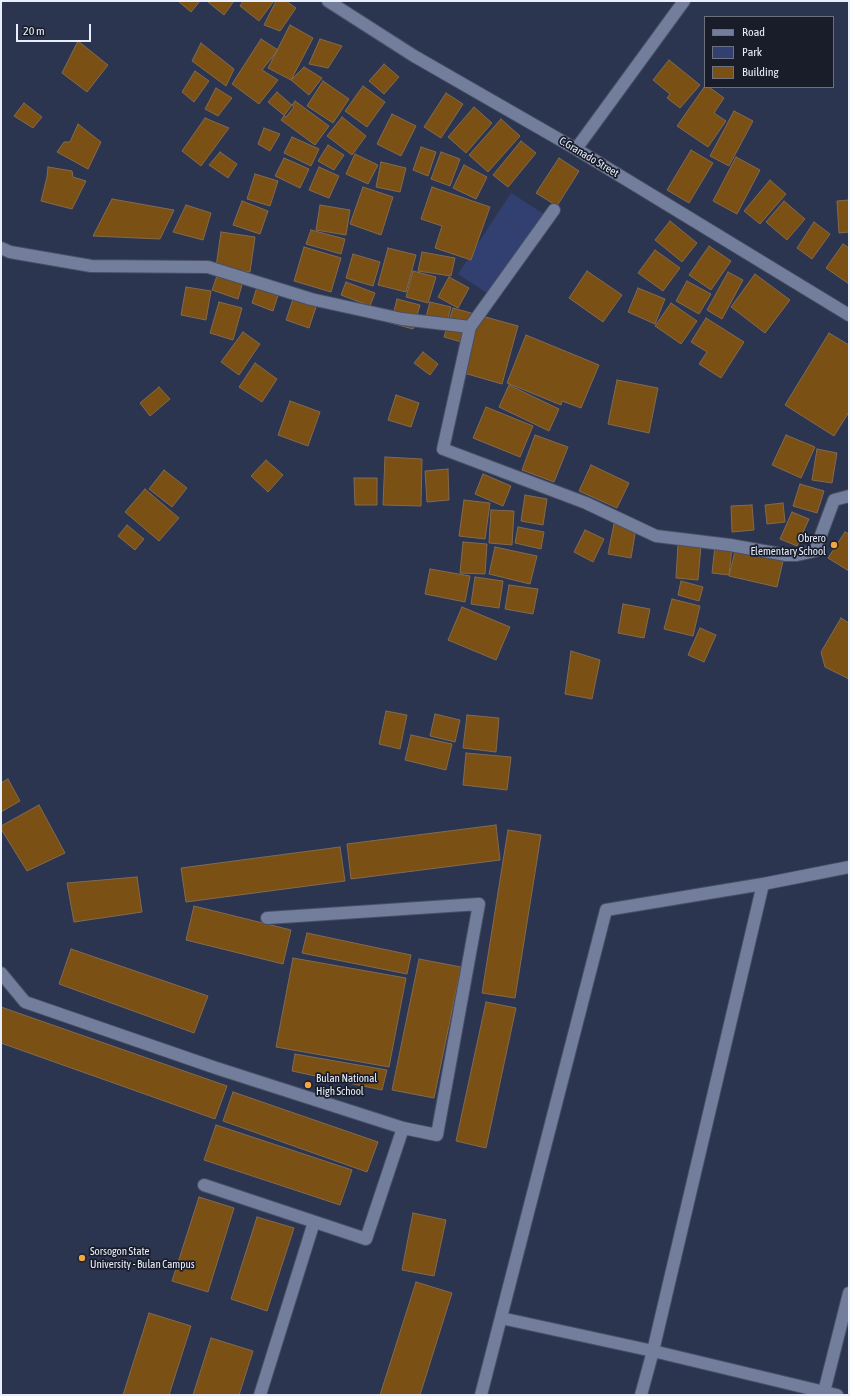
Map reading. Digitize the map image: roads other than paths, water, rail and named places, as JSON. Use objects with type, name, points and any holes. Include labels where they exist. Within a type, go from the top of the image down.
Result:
[{"type":"street","name":"C.Granado Street","points":[[328,1],[414,56],[576,149],[849,315]]},
{"type":"street","points":[[576,149],[684,1]]},
{"type":"street","points":[[554,210],[470,327],[443,449],[586,503],[656,536],[737,546],[786,555],[797,555],[815,551],[834,500],[849,496]]},
{"type":"street","points":[[1,248],[10,252],[91,266],[208,267],[311,299],[402,319],[470,327]]},
{"type":"street","points":[[481,1395],[606,910],[764,884],[849,867]]},
{"type":"street","points":[[640,1395],[653,1351],[764,884]]},
{"type":"street","points":[[1,973],[25,1002],[216,1068],[403,1128],[437,1135],[478,904],[267,918]]},
{"type":"street","points":[[204,1185],[366,1239],[403,1128]]},
{"type":"street","points":[[260,1395],[314,1222]]},
{"type":"street","points":[[824,1392],[849,1293]]},
{"type":"street","points":[[501,1318],[653,1351],[837,1395]]},
{"type":"place","name":"Obrero Elementary School","points":[[834,545]]},
{"type":"place","name":"Bulan National High School","points":[[308,1085]]},
{"type":"place","name":"Sorsogon State University - Bulan Campus","points":[[82,1258]]}]
